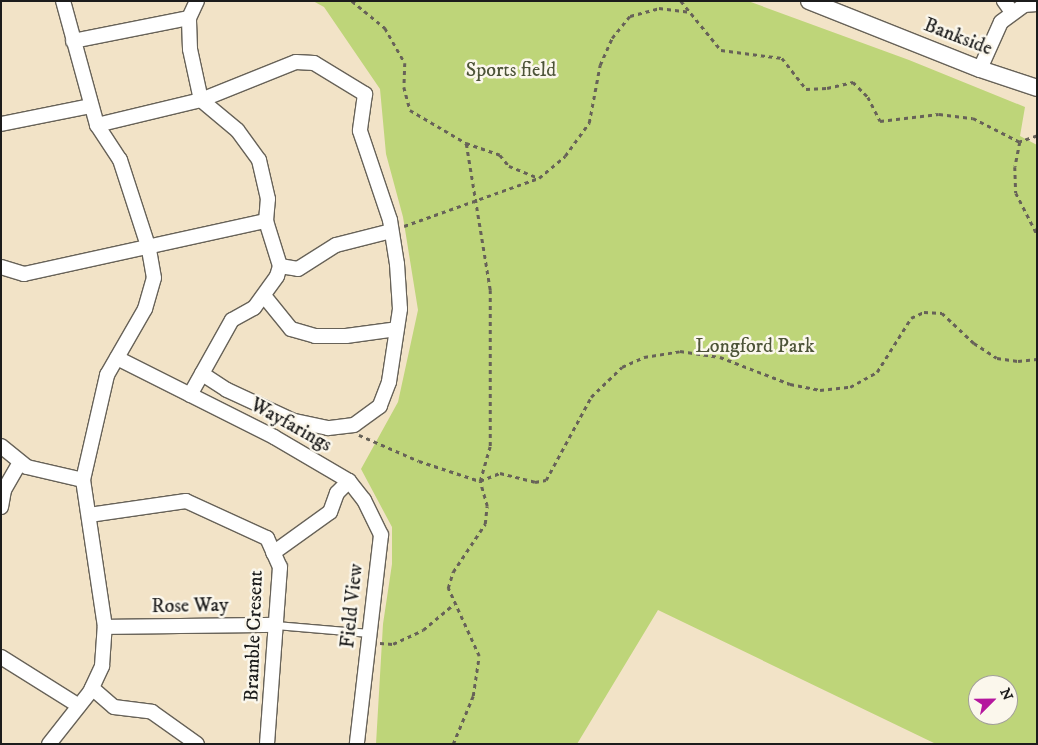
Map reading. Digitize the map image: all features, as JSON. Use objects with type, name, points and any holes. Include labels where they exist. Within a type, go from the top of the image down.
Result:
[{"type":"street","points":[[49,744],[92,688],[102,666],[105,627],[83,480],[107,375],[145,309],[154,278],[149,249],[120,160],[97,125],[63,1]]},
{"type":"street","points":[[190,395],[232,320],[254,308],[265,297],[280,266],[266,221],[268,199],[259,160],[237,130],[201,100],[190,48],[189,18],[197,1]]},
{"type":"street","name":"Bankside","points":[[809,1],[980,69],[1037,88]]},
{"type":"street","points":[[980,69],[993,34],[1008,6],[1037,4]]},
{"type":"street","points":[[73,41],[189,18]]},
{"type":"street","points":[[97,125],[201,100],[296,62],[314,63],[348,82],[364,94],[360,131],[391,231],[398,264],[400,309],[390,382],[380,406],[354,425],[328,428],[294,421],[227,390],[202,374]]},
{"type":"street","points":[[1,124],[91,106]]},
{"type":"street","points":[[1,266],[24,274],[149,249],[266,221]]},
{"type":"street","points":[[280,266],[298,269],[336,246],[391,231]]},
{"type":"street","points":[[265,297],[290,329],[315,336],[346,336],[397,329]]},
{"type":"street","name":"Wayfarings","points":[[117,358],[274,437],[349,481]]},
{"type":"street","points":[[1,446],[27,467],[83,480]]},
{"type":"street","points":[[1,507],[4,490],[20,462]]},
{"type":"street","points":[[273,553],[330,512],[338,493],[349,481]]},
{"type":"street","name":"Field View","points":[[349,481],[364,500],[381,535],[358,744]]},
{"type":"street","name":"Bramble Cresent","points":[[89,515],[186,502],[267,538],[280,568],[267,744]]},
{"type":"street","name":"Rose Way","points":[[105,627],[276,625]]},
{"type":"street","points":[[1,657],[79,706]]},
{"type":"street","points":[[92,688],[114,707],[152,712],[197,744]]},
{"type":"lane","points":[[276,625],[369,638]]},
{"type":"path","points":[[352,1],[385,28],[405,63],[404,87],[410,110],[466,143],[500,155],[509,166],[539,178]]},
{"type":"path","points":[[681,1],[721,50],[782,58],[806,89],[827,88],[853,82],[868,97],[880,121],[939,114],[973,118],[1020,142],[1037,136]]},
{"type":"path","points":[[391,231],[539,178],[565,156],[589,123],[600,65],[612,38],[630,16],[659,8],[690,12]]},
{"type":"path","points":[[1020,142],[1015,166],[1016,193],[1037,234]]},
{"type":"path","points":[[453,744],[473,696],[479,656],[448,588],[453,572],[485,524],[487,506],[480,481],[490,446],[492,381],[490,290],[477,200],[466,143]]},
{"type":"path","points":[[354,425],[360,437],[480,481],[500,473],[536,482],[546,480],[591,397],[622,366],[644,357],[688,352],[720,357],[790,384],[820,390],[850,387],[877,372],[911,318],[924,312],[942,313],[974,343],[997,358],[1018,361],[1037,359]]},
{"type":"path","points":[[369,638],[393,644],[423,630],[454,604]]},
{"type":"green space","name":"Longford Park","points":[[313,1],[748,1],[909,60],[1025,107],[1020,136],[1037,145],[1037,744],[936,744],[658,610],[577,744],[376,744],[383,624],[392,564],[392,527],[361,469],[398,402],[418,310],[403,217],[386,154],[380,89],[324,7]]},
{"type":"park label","name":"Sports field","points":[[511,70]]}]
